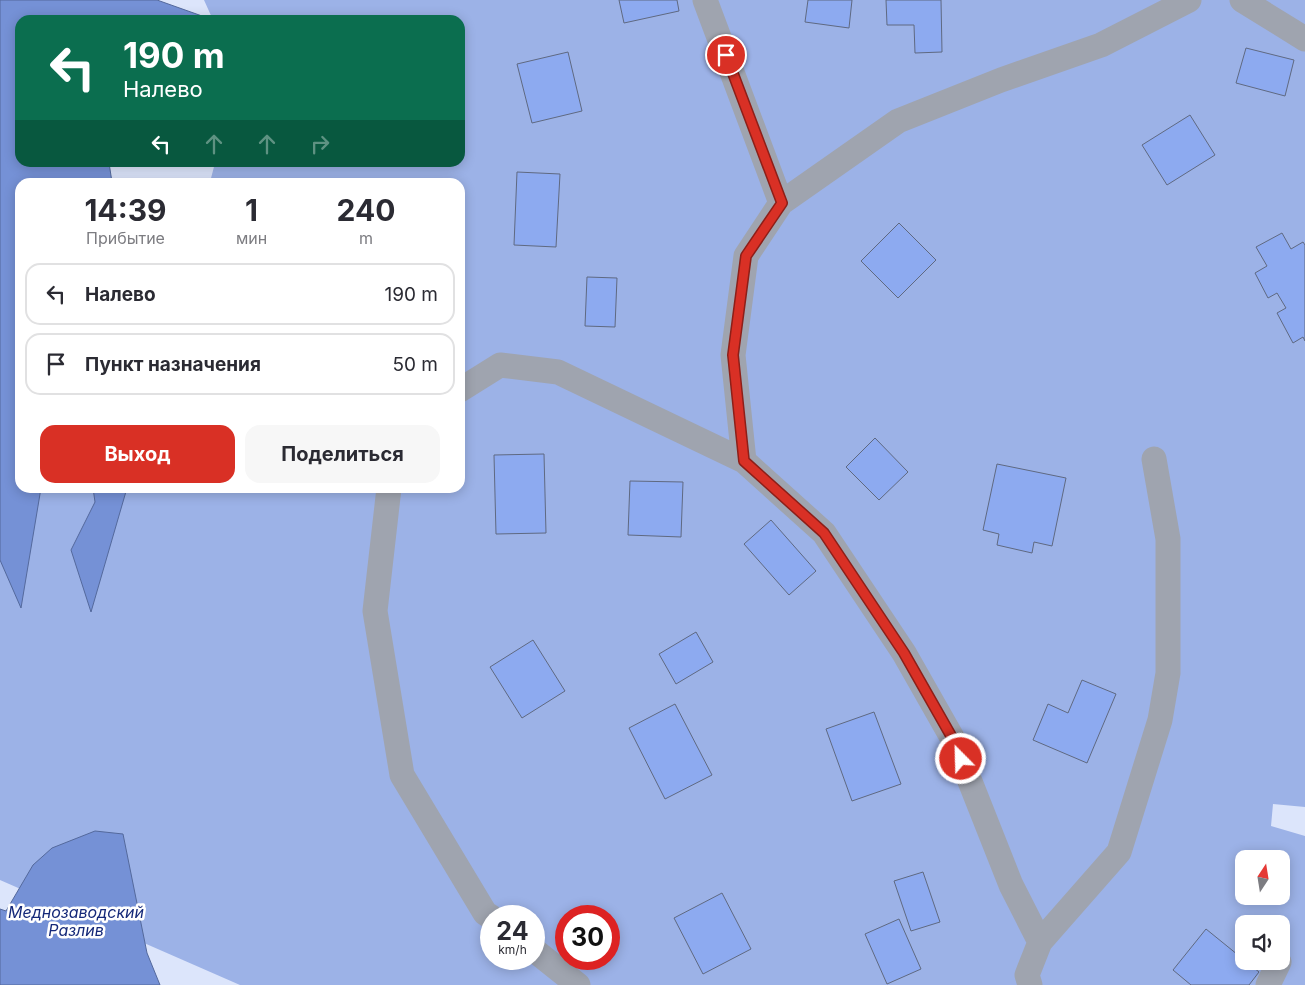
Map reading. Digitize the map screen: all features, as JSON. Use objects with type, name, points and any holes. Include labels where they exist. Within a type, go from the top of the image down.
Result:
[{"type":"street","points":[[705,0],[782,203]]},
{"type":"street","points":[[744,461],[733,355],[746,256],[782,203],[898,121],[1001,80],[1101,46],[1189,0]]},
{"type":"street","points":[[1242,0],[1305,39]]},
{"type":"street","points":[[465,387],[500,365],[558,372],[744,461],[824,533],[904,653],[954,741],[1011,885],[1040,942]]},
{"type":"street","points":[[1030,985],[1027,975],[1040,942],[1119,852],[1160,720],[1168,673],[1168,539],[1154,459]]},
{"type":"street","points":[[387,493],[375,611],[402,775],[481,905]]},
{"type":"street","points":[[545,959],[578,985]]},
{"type":"street","points":[[1268,985],[1275,970]]},
{"type":"shaded area","points":[[204,0],[1305,0],[1305,807],[1273,804],[1271,826],[1305,836],[1305,985],[240,985],[0,880],[0,271],[15,434],[15,493],[465,493],[465,178],[211,178],[214,167],[465,167],[465,15],[211,15]]},
{"type":"water","points":[[0,0],[157,0],[199,15],[15,15],[15,167],[110,167],[111,178],[15,178],[15,493],[40,493],[21,608],[0,560]]},
{"type":"water","points":[[94,493],[126,493],[91,612],[71,550],[95,502]]},
{"type":"water","name":"Меднозаводский Разлив","points":[[95,831],[123,834],[147,953],[160,985],[0,985],[0,909],[6,911],[33,865],[52,848]]},
{"type":"building","points":[[619,0],[677,0],[679,11],[624,23]]},
{"type":"building","points":[[808,0],[852,0],[849,28],[805,22]]},
{"type":"building","points":[[886,0],[941,0],[942,52],[915,53],[914,25],[887,25]]},
{"type":"building","points":[[1246,48],[1294,60],[1285,96],[1236,83]]},
{"type":"building","points":[[568,52],[582,111],[532,123],[517,64]]},
{"type":"building","points":[[1190,115],[1215,155],[1167,185],[1142,145]]},
{"type":"building","points":[[517,172],[560,174],[556,247],[514,245]]},
{"type":"building","points":[[899,223],[936,260],[898,298],[861,261]]},
{"type":"building","points":[[1282,233],[1291,249],[1303,242],[1305,245],[1305,341],[1303,337],[1293,343],[1277,313],[1286,308],[1277,293],[1268,298],[1255,273],[1267,266],[1256,247]]},
{"type":"building","points":[[587,277],[617,278],[615,327],[585,326]]},
{"type":"building","points":[[875,438],[908,472],[879,500],[846,467]]},
{"type":"building","points":[[544,454],[546,533],[496,534],[494,455]]},
{"type":"building","points":[[997,464],[1066,478],[1052,546],[1034,542],[1032,553],[997,545],[999,534],[983,530]]},
{"type":"building","points":[[630,481],[683,482],[681,537],[628,535]]},
{"type":"building","points":[[771,520],[816,571],[789,595],[744,544]]},
{"type":"building","points":[[696,632],[713,662],[676,684],[659,654]]},
{"type":"building","points":[[533,640],[565,691],[522,718],[490,667]]},
{"type":"building","points":[[1082,680],[1116,694],[1087,763],[1033,740],[1048,704],[1068,713]]},
{"type":"building","points":[[675,704],[712,775],[665,799],[629,728]]},
{"type":"building","points":[[874,712],[901,784],[852,801],[826,729]]},
{"type":"building","points":[[923,872],[940,922],[911,931],[894,881]]},
{"type":"building","points":[[722,893],[751,949],[703,974],[674,918]]},
{"type":"building","points":[[899,919],[921,969],[887,984],[865,934]]},
{"type":"building","points":[[1206,929],[1235,953],[1235,970],[1257,970],[1259,972],[1249,985],[1191,985],[1173,970]]},
{"type":"route","points":[[726,55],[782,203],[746,256],[733,355],[744,461],[824,533],[904,653],[954,741],[961,759]]}]
